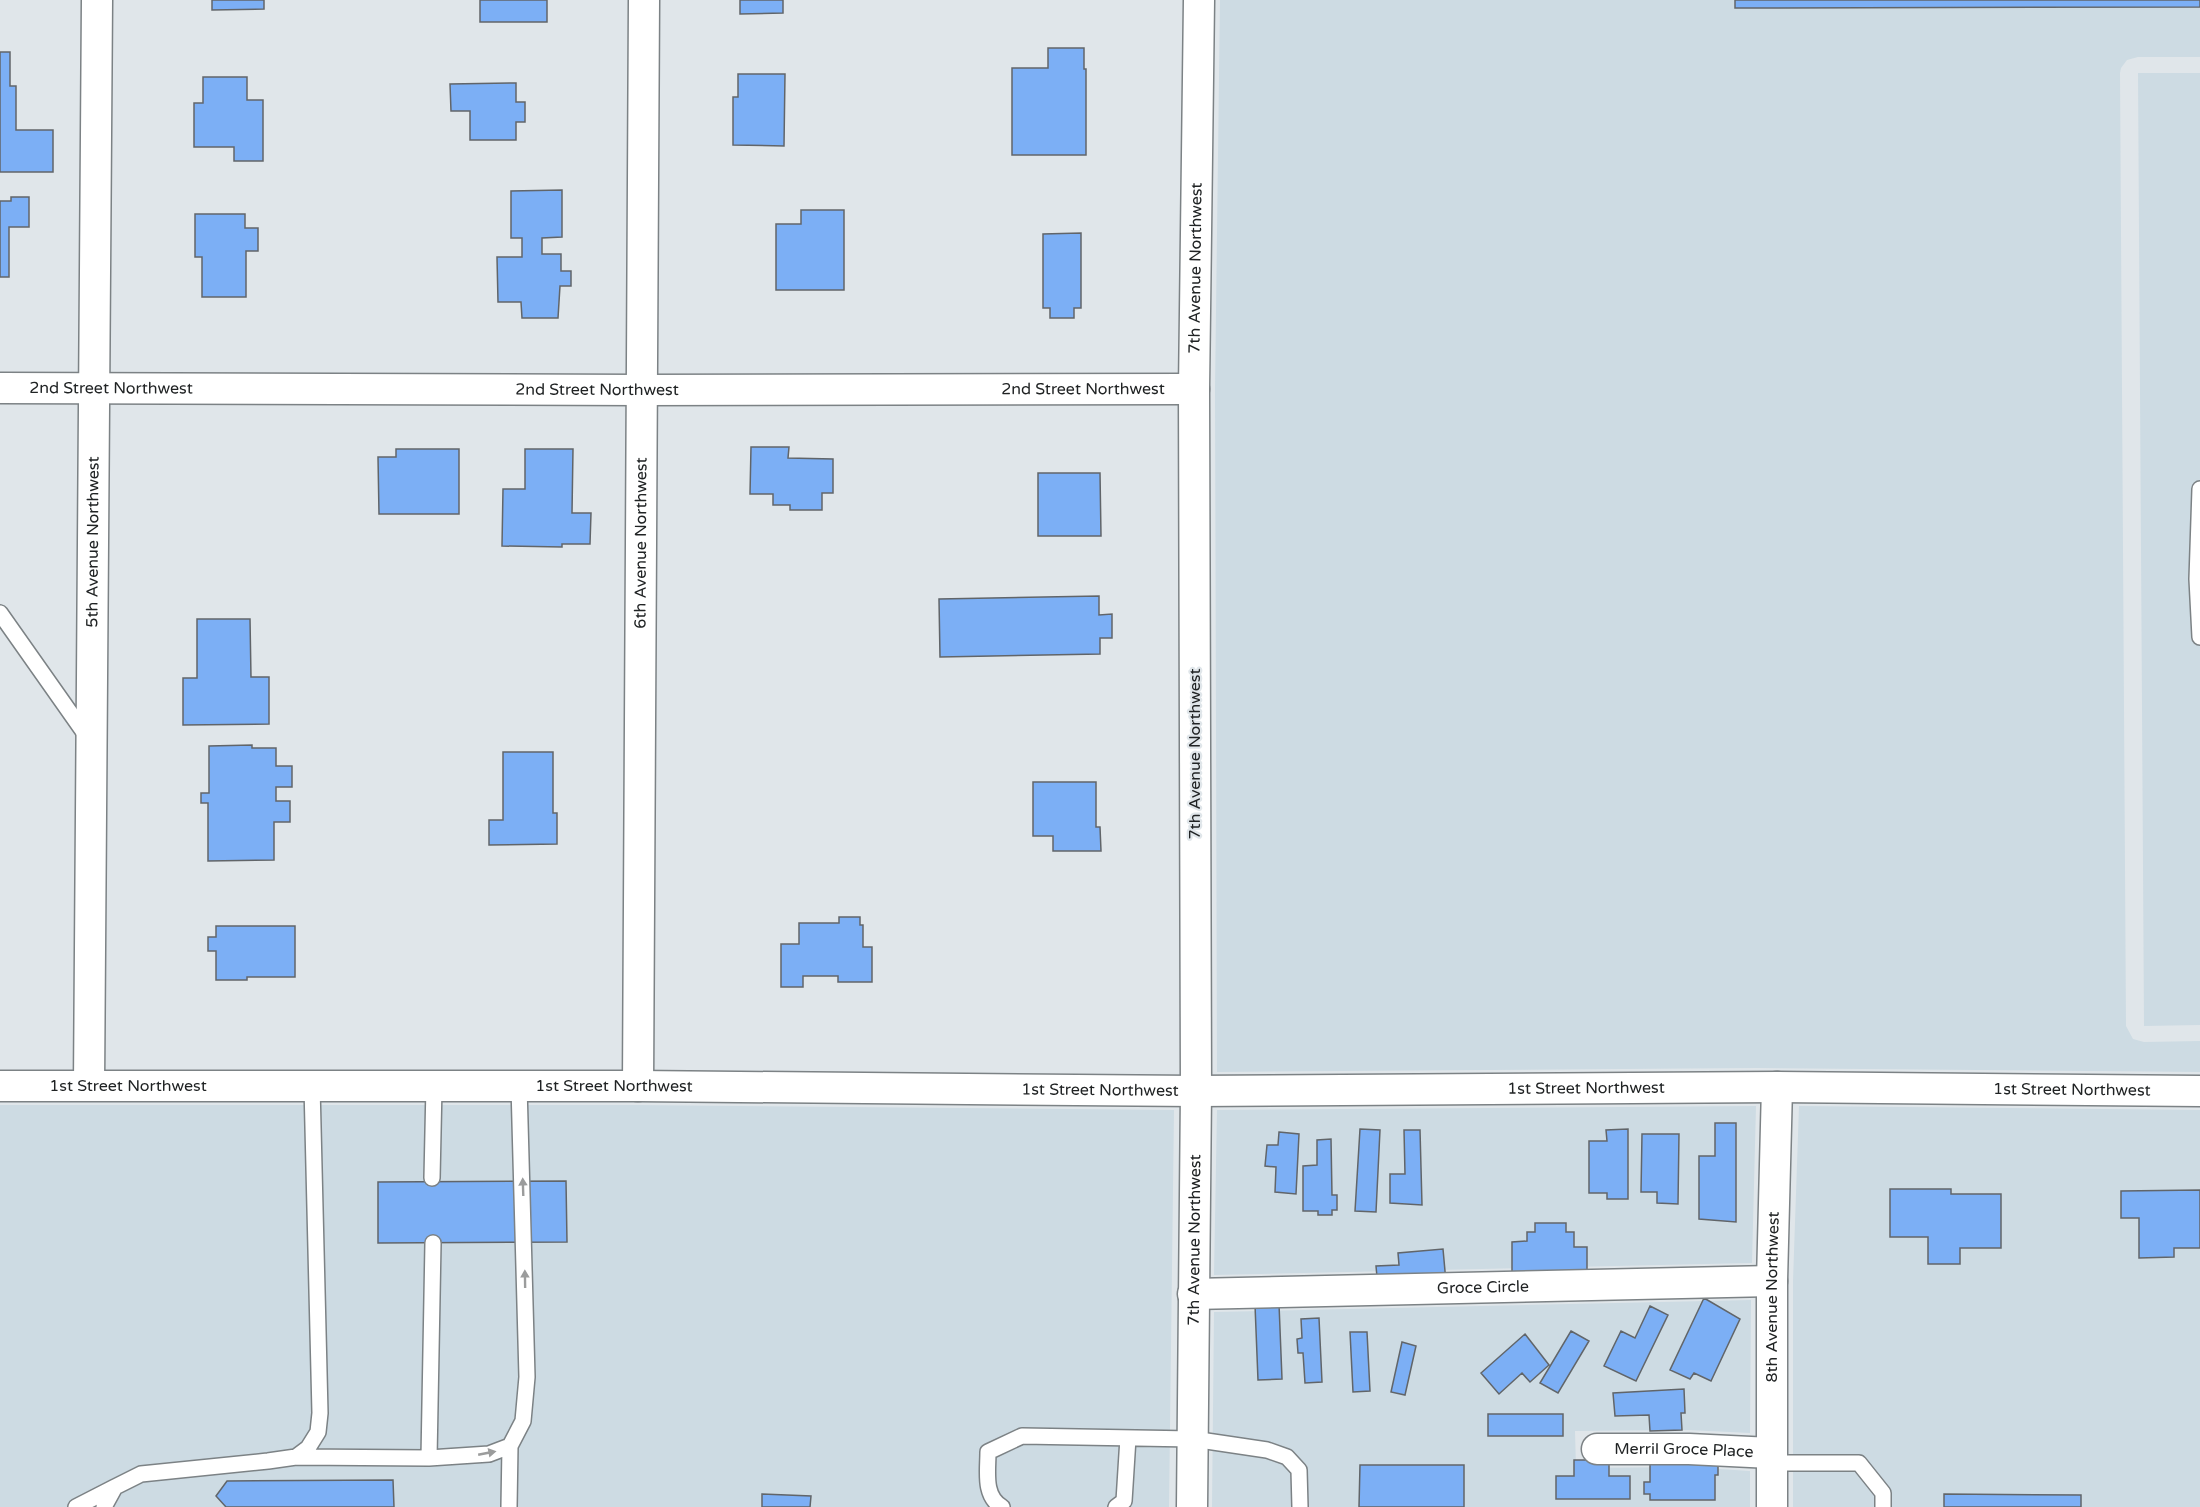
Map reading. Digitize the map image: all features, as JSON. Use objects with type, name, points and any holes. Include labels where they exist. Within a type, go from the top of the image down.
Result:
[{"type":"street","name":"5th Avenue Northwest","points":[[89,1085],[97,0]]},
{"type":"street","name":"6th Avenue Northwest","points":[[638,1086],[644,0]]},
{"type":"street","name":"7th Avenue Northwest","points":[[1192,1507],[1196,1091],[1194,389],[1199,0]]},
{"type":"street","name":"2nd Street Northwest","points":[[0,388],[1194,389]]},
{"type":"street","name":"1st Street Northwest","points":[[0,1086],[638,1086],[1196,1091],[1778,1087],[2200,1091]]},
{"type":"street","name":"8th Avenue Northwest","points":[[1772,1507],[1772,1281],[1778,1087]]},
{"type":"street","name":"Groce Circle","points":[[1193,1294],[1772,1281]]},
{"type":"street","name":"Merril Groce Place","points":[[1597,1449],[1689,1449],[1771,1458]]},
{"type":"lane","points":[[2200,489],[2197,579],[2200,637]]},
{"type":"lane","points":[[0,613],[91,741]]},
{"type":"lane","points":[[296,1457],[308,1448],[318,1432],[320,1413],[312,1086]]},
{"type":"lane","points":[[432,1178],[434,1086]]},
{"type":"lane","points":[[509,1507],[510,1446],[523,1421],[527,1377],[519,1086]]},
{"type":"lane","points":[[429,1458],[433,1242]]},
{"type":"lane","points":[[1002,1507],[994,1502],[988,1489],[988,1452],[1022,1436],[1193,1439],[1267,1450],[1287,1457],[1299,1470],[1300,1507]]},
{"type":"lane","points":[[1116,1507],[1124,1501],[1128,1438]]},
{"type":"lane","points":[[76,1507],[141,1474],[296,1457],[429,1458],[489,1455],[510,1446]]},
{"type":"lane","points":[[1771,1458],[1860,1463],[1883,1493],[1883,1507]]},
{"type":"lane","points":[[104,1507],[115,1487]]},
{"type":"shaded area","points":[[1220,0],[2200,0],[2200,57],[2138,57],[2127,60],[2120,73],[2126,1026],[2133,1039],[2144,1042],[2200,1041],[2200,1072],[1757,1068],[1217,1072],[1215,389]]},
{"type":"shaded area","points":[[2138,73],[2200,73],[2200,1025],[2144,1026]]},
{"type":"shaded area","points":[[0,1105],[638,1105],[1174,1110],[1169,1507],[0,1507]]},
{"type":"shaded area","points":[[1756,1106],[1752,1263],[1214,1275],[1217,1110]]},
{"type":"shaded area","points":[[1799,1106],[2200,1110],[2200,1507],[1793,1507],[1793,1281]]},
{"type":"shaded area","points":[[1751,1300],[1750,1433],[1688,1430],[1575,1431],[1576,1468],[1688,1467],[1750,1471],[1750,1507],[1212,1507],[1214,1312]]},
{"type":"building","points":[[212,0],[264,0],[264,9],[212,10]]},
{"type":"building","points":[[480,0],[547,0],[547,22],[480,22]]},
{"type":"building","points":[[740,0],[783,0],[783,13],[740,14]]},
{"type":"building","points":[[1735,0],[2200,0],[2200,7],[1735,8]]},
{"type":"building","points":[[1048,48],[1084,48],[1086,155],[1012,155],[1012,68],[1048,68]]},
{"type":"building","points":[[0,52],[10,52],[10,86],[16,86],[16,130],[53,130],[53,172],[0,172]]},
{"type":"building","points":[[738,74],[785,74],[784,146],[733,145],[733,97],[738,97]]},
{"type":"building","points":[[203,77],[247,77],[247,100],[263,100],[263,161],[234,161],[234,147],[194,147],[194,103],[203,103]]},
{"type":"building","points":[[516,83],[516,102],[525,102],[525,122],[516,122],[516,140],[470,140],[470,111],[451,111],[450,84]]},
{"type":"building","points":[[562,190],[562,237],[542,238],[542,254],[561,254],[561,271],[571,271],[571,286],[560,286],[558,318],[522,318],[521,302],[498,302],[497,257],[522,257],[522,238],[511,238],[511,191]]},
{"type":"building","points":[[11,197],[29,197],[29,227],[9,227],[9,277],[0,277],[0,201],[11,201]]},
{"type":"building","points":[[801,210],[844,210],[844,290],[776,290],[776,224],[801,224]]},
{"type":"building","points":[[195,214],[245,214],[245,228],[258,228],[258,251],[246,251],[246,297],[202,297],[202,257],[195,257]]},
{"type":"building","points":[[1081,233],[1081,308],[1074,308],[1074,318],[1050,318],[1050,308],[1043,308],[1043,234]]},
{"type":"building","points":[[751,447],[789,447],[788,458],[833,459],[833,493],[822,493],[822,510],[790,510],[790,505],[773,505],[773,494],[750,494]]},
{"type":"building","points":[[396,449],[459,449],[459,514],[379,514],[378,457],[396,457]]},
{"type":"building","points":[[525,449],[573,449],[572,513],[591,513],[590,544],[562,544],[562,547],[502,546],[503,489],[525,489]]},
{"type":"building","points":[[1038,473],[1100,473],[1101,536],[1038,536]]},
{"type":"building","points":[[1099,596],[1099,615],[1112,614],[1112,638],[1100,638],[1100,654],[940,657],[939,599]]},
{"type":"building","points":[[197,619],[250,619],[251,677],[269,677],[269,724],[183,725],[183,678],[197,678]]},
{"type":"building","points":[[252,745],[252,748],[276,748],[276,766],[292,766],[292,787],[276,787],[276,801],[290,801],[290,822],[274,822],[274,860],[208,861],[208,803],[201,803],[201,793],[209,793],[209,746]]},
{"type":"building","points":[[503,752],[553,752],[553,813],[557,813],[557,844],[489,845],[489,820],[503,820]]},
{"type":"building","points":[[1033,782],[1096,782],[1096,827],[1100,827],[1101,851],[1053,851],[1053,836],[1033,836]]},
{"type":"building","points":[[839,917],[860,917],[860,925],[863,925],[863,947],[872,947],[872,982],[838,982],[838,976],[803,976],[803,987],[781,987],[781,944],[799,944],[799,923],[839,923]]},
{"type":"building","points":[[216,926],[295,926],[295,977],[247,977],[247,980],[216,980],[216,951],[208,951],[208,937],[216,937]]},
{"type":"building","points":[[1715,1123],[1736,1123],[1736,1222],[1699,1219],[1699,1156],[1715,1156]]},
{"type":"building","points":[[1360,1129],[1380,1130],[1376,1212],[1355,1211]]},
{"type":"building","points":[[1628,1129],[1628,1199],[1607,1199],[1607,1193],[1589,1193],[1589,1141],[1607,1141],[1606,1130]]},
{"type":"building","points":[[1404,1130],[1420,1130],[1422,1205],[1390,1203],[1390,1174],[1405,1174]]},
{"type":"building","points":[[1279,1132],[1299,1134],[1296,1194],[1275,1192],[1276,1167],[1265,1166],[1267,1145],[1278,1145]]},
{"type":"building","points":[[1642,1134],[1679,1134],[1678,1204],[1657,1203],[1657,1192],[1641,1192]]},
{"type":"building","points":[[1331,1139],[1332,1195],[1337,1195],[1337,1210],[1332,1210],[1332,1215],[1318,1215],[1318,1211],[1303,1211],[1303,1166],[1317,1165],[1317,1140]]},
{"type":"building","points":[[566,1181],[567,1242],[378,1243],[378,1182]]},
{"type":"building","points":[[1890,1189],[1951,1189],[1951,1194],[2001,1194],[2001,1248],[1960,1248],[1960,1264],[1928,1264],[1928,1237],[1890,1237]]},
{"type":"building","points":[[2200,1190],[2200,1248],[2174,1248],[2174,1257],[2139,1258],[2139,1218],[2121,1218],[2121,1191]]},
{"type":"building","points":[[1535,1223],[1566,1223],[1566,1232],[1574,1232],[1574,1247],[1587,1247],[1587,1271],[1512,1273],[1512,1242],[1527,1241],[1527,1232],[1535,1232]]},
{"type":"building","points":[[1443,1249],[1446,1282],[1378,1288],[1376,1266],[1399,1265],[1398,1253]]},
{"type":"building","points":[[1704,1298],[1740,1319],[1711,1381],[1694,1373],[1690,1379],[1670,1370]]},
{"type":"building","points":[[1279,1304],[1282,1379],[1258,1380],[1255,1305]]},
{"type":"building","points":[[1650,1306],[1668,1315],[1636,1381],[1604,1366],[1621,1331],[1635,1338]]},
{"type":"building","points":[[1319,1318],[1322,1382],[1305,1383],[1303,1353],[1298,1353],[1297,1339],[1302,1338],[1301,1319]]},
{"type":"building","points":[[1571,1331],[1589,1341],[1558,1393],[1540,1383]]},
{"type":"building","points":[[1350,1332],[1367,1332],[1370,1391],[1353,1392]]},
{"type":"building","points":[[1525,1334],[1549,1365],[1530,1382],[1522,1373],[1499,1394],[1481,1373]]},
{"type":"building","points":[[1402,1342],[1416,1346],[1405,1395],[1391,1392]]},
{"type":"building","points":[[1684,1389],[1685,1413],[1681,1413],[1682,1430],[1650,1431],[1649,1415],[1615,1416],[1613,1393]]},
{"type":"building","points":[[1488,1414],[1563,1414],[1563,1436],[1488,1436]]},
{"type":"building","points":[[1574,1460],[1609,1460],[1609,1476],[1630,1476],[1630,1499],[1556,1499],[1556,1476],[1574,1476]]},
{"type":"building","points":[[1650,1461],[1718,1461],[1718,1475],[1715,1475],[1715,1500],[1650,1500],[1650,1494],[1644,1494],[1644,1482],[1650,1482]]},
{"type":"building","points":[[1360,1465],[1464,1465],[1464,1507],[1359,1507]]},
{"type":"building","points":[[393,1480],[394,1507],[226,1507],[216,1496],[227,1481]]},
{"type":"building","points":[[762,1494],[811,1496],[810,1507],[762,1507]]},
{"type":"building","points":[[1944,1494],[2081,1495],[2081,1507],[1944,1507]]}]
